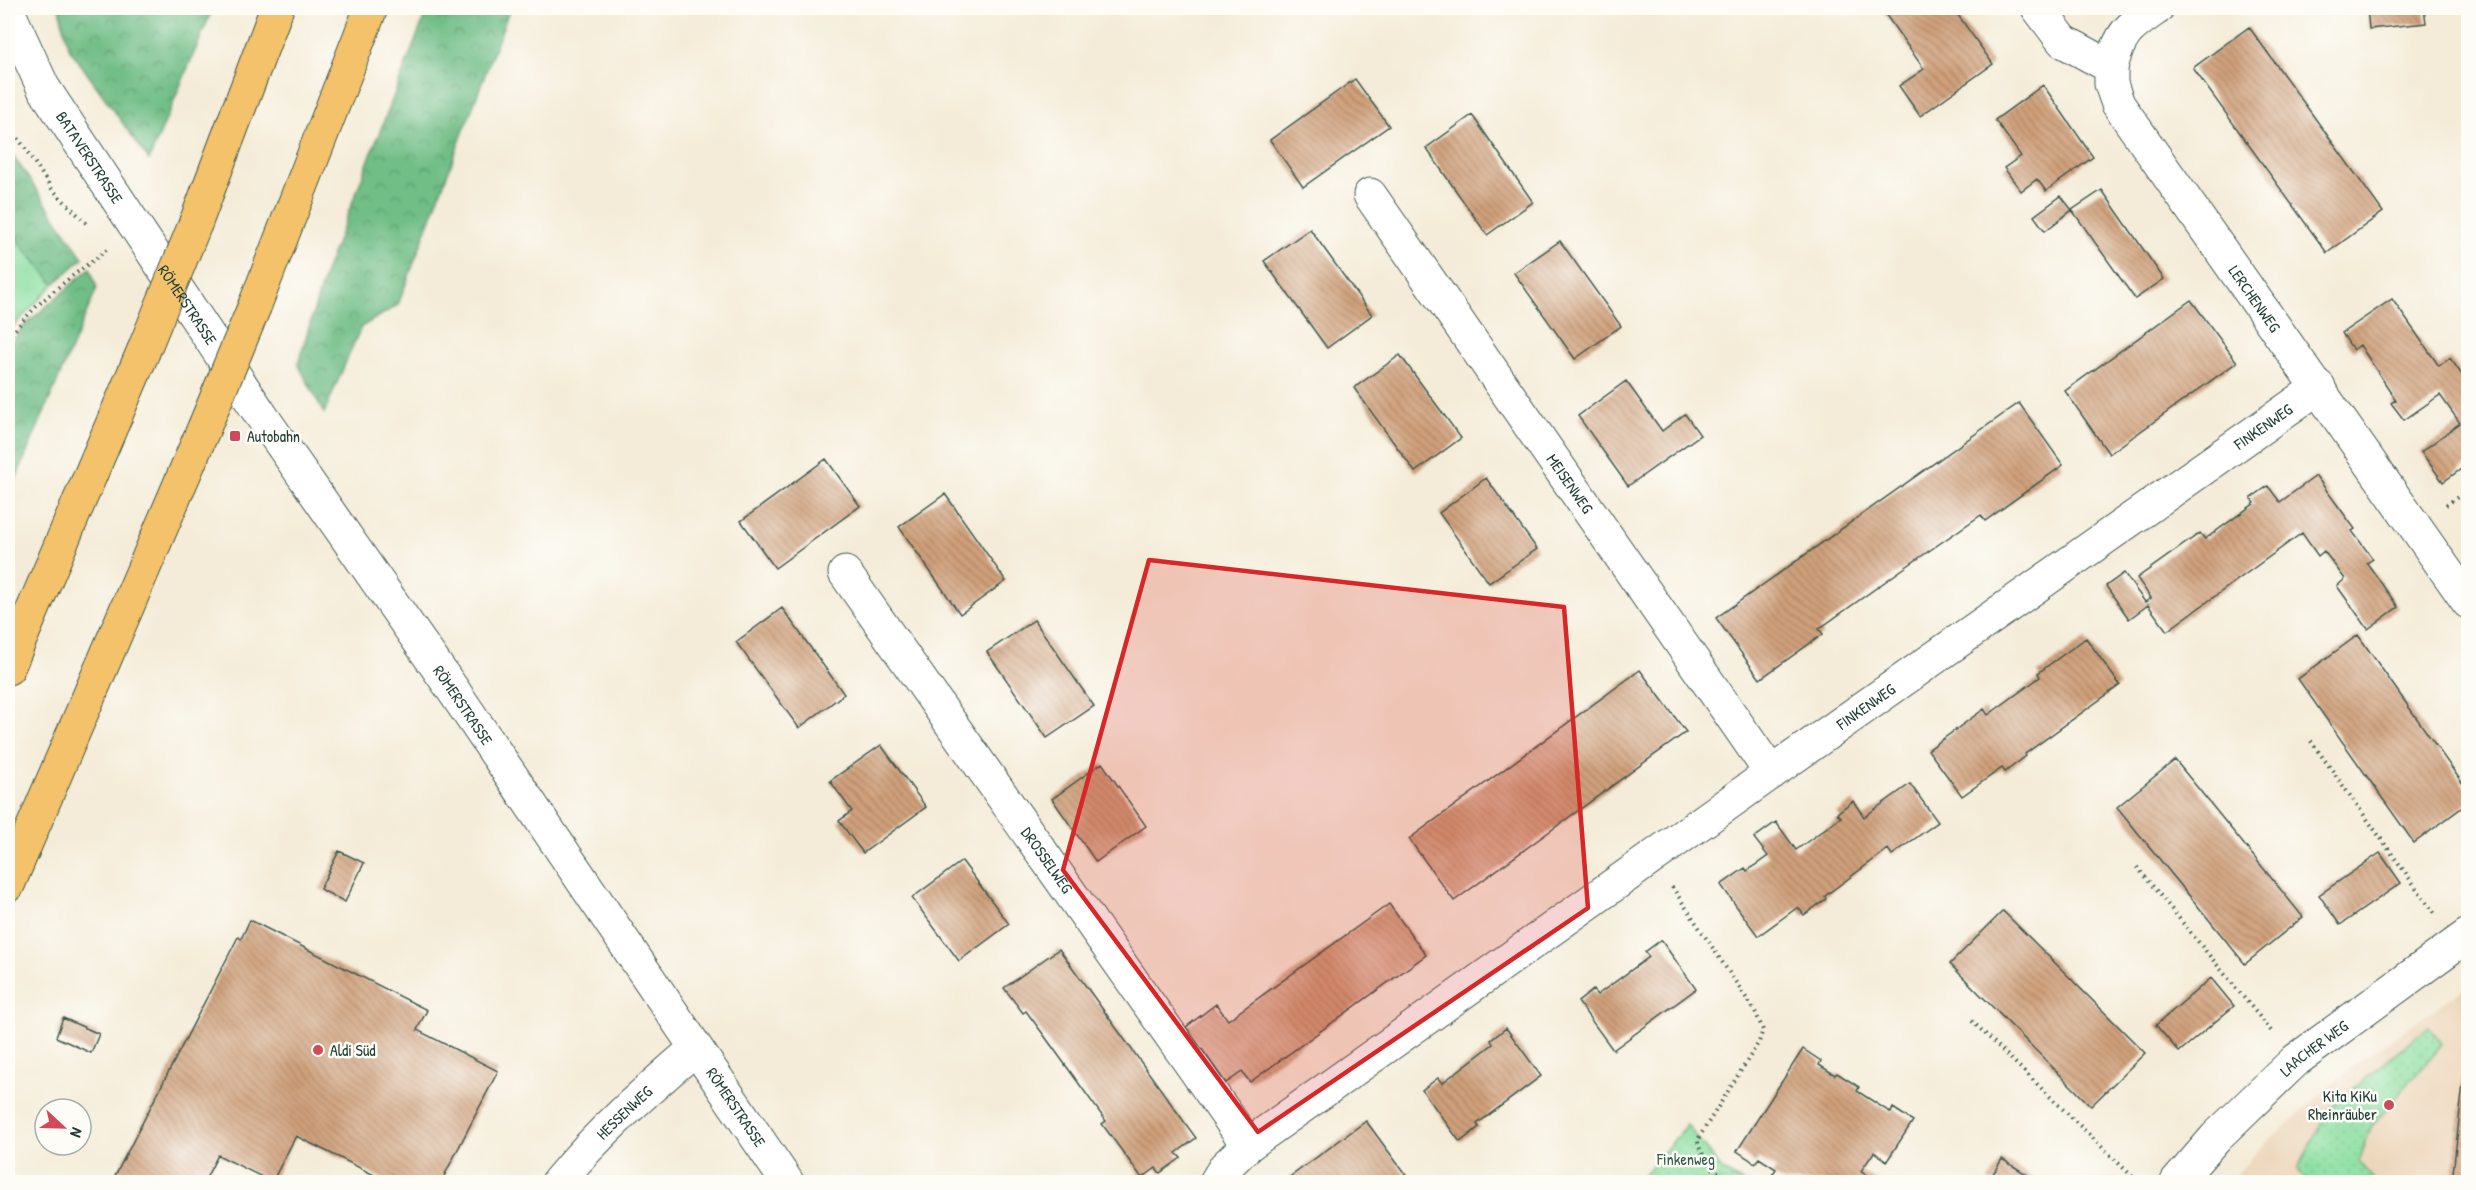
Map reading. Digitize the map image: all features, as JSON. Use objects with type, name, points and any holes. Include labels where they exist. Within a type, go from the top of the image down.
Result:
[{"type":"highway","points":[[8,668],[196,222],[277,8]]},
{"type":"highway","points":[[8,885],[204,429],[371,8]]},
{"type":"street","points":[[2038,8],[2063,41],[2111,67],[2117,45],[2127,29],[2157,8]]},
{"type":"street","name":"BATAVERSTRASSE","points":[[8,11],[42,87],[137,228]]},
{"type":"street","name":"BATAVERSTRASSE","points":[[8,53],[42,87]]},
{"type":"street","name":"LERCHENWEG","points":[[2111,67],[2111,84],[2118,104],[2469,602]]},
{"type":"street","name":"MEISENWEG","points":[[1370,195],[1771,773]]},
{"type":"street","name":"RÖMERSTRASSE","points":[[137,228],[261,415],[457,697],[787,1182]]},
{"type":"street","name":"FINKENWEG","points":[[1216,1182],[1225,1167],[1248,1145],[2319,387]]},
{"type":"street","name":"DROSSELWEG","points":[[845,573],[1248,1145]]},
{"type":"street","name":"LAACHER WEG","points":[[2177,1182],[2216,1137],[2296,1060],[2462,939]]},
{"type":"street","name":"HESSENWEG","points":[[558,1182],[583,1152],[645,1092],[695,1049]]},
{"type":"path","points":[[8,339],[20,323],[56,287],[137,228]]},
{"type":"path","points":[[2311,741],[2462,939]]},
{"type":"path","points":[[1652,858],[1755,1011],[1763,1029],[1759,1042],[1698,1139],[1698,1146],[1719,1176],[1729,1182]]},
{"type":"path","points":[[2137,867],[2296,1060]]},
{"type":"path","points":[[1972,1021],[2138,1182]]},
{"type":"highlighted area","points":[[1149,560],[1564,607],[1588,908],[1258,1132],[1063,870]]},
{"type":"shaded area","name":"Kita KiKu Rheinräuber","points":[[2468,986],[2468,1182],[2230,1182],[2258,1150],[2360,1060]]},
{"type":"green space","points":[[59,8],[213,8],[149,160],[69,48]]},
{"type":"green space","points":[[428,8],[510,8],[398,305],[361,327],[324,413],[298,364],[326,270]]},
{"type":"green space","points":[[8,148],[83,258],[54,284],[19,242],[8,217]]},
{"type":"green space","points":[[8,217],[19,242],[54,284],[8,332]]},
{"type":"green space","points":[[90,268],[97,288],[8,497],[8,347],[23,327]]},
{"type":"green space","points":[[2429,1026],[2442,1044],[2371,1127],[2359,1162],[2376,1182],[2306,1182],[2298,1169],[2328,1110]]},
{"type":"green space","name":"Finkenweg","points":[[1687,1125],[1722,1170],[1742,1182],[1638,1182]]},
{"type":"building","points":[[1888,8],[1953,8],[1993,64],[1920,116],[1899,86],[1924,69],[1883,11]]},
{"type":"building","points":[[2367,8],[2424,8],[2426,23],[2369,29]]},
{"type":"building","points":[[2249,27],[2383,212],[2327,253],[2193,68]]},
{"type":"building","points":[[1355,79],[1389,126],[1303,187],[1270,140]]},
{"type":"building","points":[[2043,85],[2093,157],[2046,191],[2037,179],[2021,191],[2004,168],[2021,156],[1995,120]]},
{"type":"building","points":[[1472,115],[1533,202],[1487,235],[1426,148]]},
{"type":"building","points":[[2102,190],[2164,279],[2135,299],[2072,210]]},
{"type":"building","points":[[2061,196],[2072,210],[2045,231],[2034,216]]},
{"type":"building","points":[[1310,229],[1372,315],[1327,348],[1264,261]]},
{"type":"building","points":[[1560,241],[1621,326],[1575,359],[1514,273]]},
{"type":"building","points":[[2392,299],[2439,366],[2450,358],[2465,379],[2468,376],[2468,464],[2443,482],[2421,452],[2460,423],[2440,395],[2404,420],[2391,403],[2396,400],[2360,345],[2353,350],[2342,333]]},
{"type":"building","points":[[2191,300],[2237,362],[2109,454],[2065,391]]},
{"type":"building","points":[[1400,355],[1461,438],[1415,472],[1354,388]]},
{"type":"building","points":[[1626,381],[1662,431],[1685,414],[1700,435],[1628,486],[1578,416]]},
{"type":"building","points":[[2019,403],[2063,465],[1985,521],[1981,515],[1900,571],[1819,629],[1823,634],[1760,679],[1716,618]]},
{"type":"building","points":[[826,459],[860,506],[775,568],[741,521]]},
{"type":"building","points":[[2316,476],[2355,529],[2352,531],[2373,559],[2367,563],[2398,607],[2368,629],[2337,586],[2345,579],[2324,551],[2318,556],[2302,533],[2167,631],[2148,605],[2129,619],[2106,586],[2124,573],[2145,602],[2151,598],[2137,578],[2200,533],[2205,539],[2255,503],[2251,498],[2268,486],[2280,502]]},
{"type":"building","points":[[1486,478],[1537,549],[1489,583],[1439,513]]},
{"type":"building","points":[[945,494],[1006,581],[960,614],[899,527]]},
{"type":"building","points":[[782,608],[844,694],[799,728],[736,642]]},
{"type":"building","points":[[1034,620],[1094,706],[1047,738],[987,652]]},
{"type":"building","points":[[2358,635],[2468,791],[2468,803],[2414,843],[2298,679]]},
{"type":"building","points":[[2086,638],[2120,685],[2025,754],[2026,756],[2005,772],[2002,768],[1962,796],[1928,750],[1984,709],[1988,715],[2040,677],[2038,673]]},
{"type":"building","points":[[1640,670],[1686,732],[1454,901],[1409,839]]},
{"type":"building","points":[[881,745],[926,807],[863,853],[839,821],[852,811],[830,781]]},
{"type":"building","points":[[2175,760],[2303,917],[2245,964],[2117,807]]},
{"type":"building","points":[[1102,763],[1146,826],[1096,862],[1052,799]]},
{"type":"building","points":[[1910,784],[1938,822],[1892,855],[1888,849],[1825,896],[1826,899],[1804,915],[1798,907],[1758,936],[1721,885],[1745,868],[1747,871],[1768,856],[1754,838],[1776,822],[1796,850],[1841,817],[1837,813],[1853,801],[1864,817]]},
{"type":"building","points":[[339,851],[364,863],[345,902],[320,889]]},
{"type":"building","points":[[2380,853],[2401,883],[2340,925],[2319,895]]},
{"type":"building","points":[[962,861],[1009,924],[959,961],[912,898]]},
{"type":"building","points":[[1389,904],[1426,955],[1250,1082],[1242,1072],[1226,1083],[1186,1027],[1216,1004],[1228,1020]]},
{"type":"building","points":[[2003,911],[2145,1053],[2091,1106],[1950,964]]},
{"type":"building","name":"Aldi Süd","points":[[250,920],[427,1010],[417,1030],[498,1071],[441,1182],[388,1182],[296,1136],[272,1182],[218,1155],[204,1182],[112,1182],[238,937],[241,939]]},
{"type":"building","points":[[1661,940],[1696,989],[1613,1050],[1578,1002],[1593,990],[1597,995],[1649,957],[1645,952]]},
{"type":"building","points":[[1059,949],[1196,1138],[1176,1153],[1181,1158],[1160,1173],[1156,1168],[1142,1178],[1102,1124],[1106,1121],[1043,1034],[1026,1011],[1023,1013],[1004,988]]},
{"type":"building","points":[[2211,978],[2234,1006],[2179,1052],[2156,1025]]},
{"type":"building","points":[[63,1018],[99,1034],[91,1053],[56,1037]]},
{"type":"building","points":[[1506,1028],[1541,1076],[1477,1124],[1479,1127],[1460,1142],[1422,1090],[1438,1078],[1442,1083],[1493,1044],[1491,1040]]},
{"type":"building","points":[[1803,1049],[1821,1061],[1819,1065],[1859,1087],[1857,1091],[1891,1113],[1893,1108],[1913,1121],[1887,1161],[1874,1152],[1861,1171],[1876,1182],[1784,1182],[1772,1175],[1776,1169],[1759,1158],[1755,1163],[1737,1151]]},
{"type":"building","points":[[2464,1075],[2468,1075],[2468,1182],[2452,1182]]},
{"type":"building","points":[[1366,1121],[1411,1182],[1283,1182]]},
{"type":"building","points":[[2002,1159],[2039,1182],[1988,1182]]},
{"type":"place","name":"Autobahn","points":[[235,436]]},
{"type":"place","name":"Aldi Süd","points":[[318,1050]]},
{"type":"place","name":"Kita KiKu Rheinräuber","points":[[2389,1105]]}]
